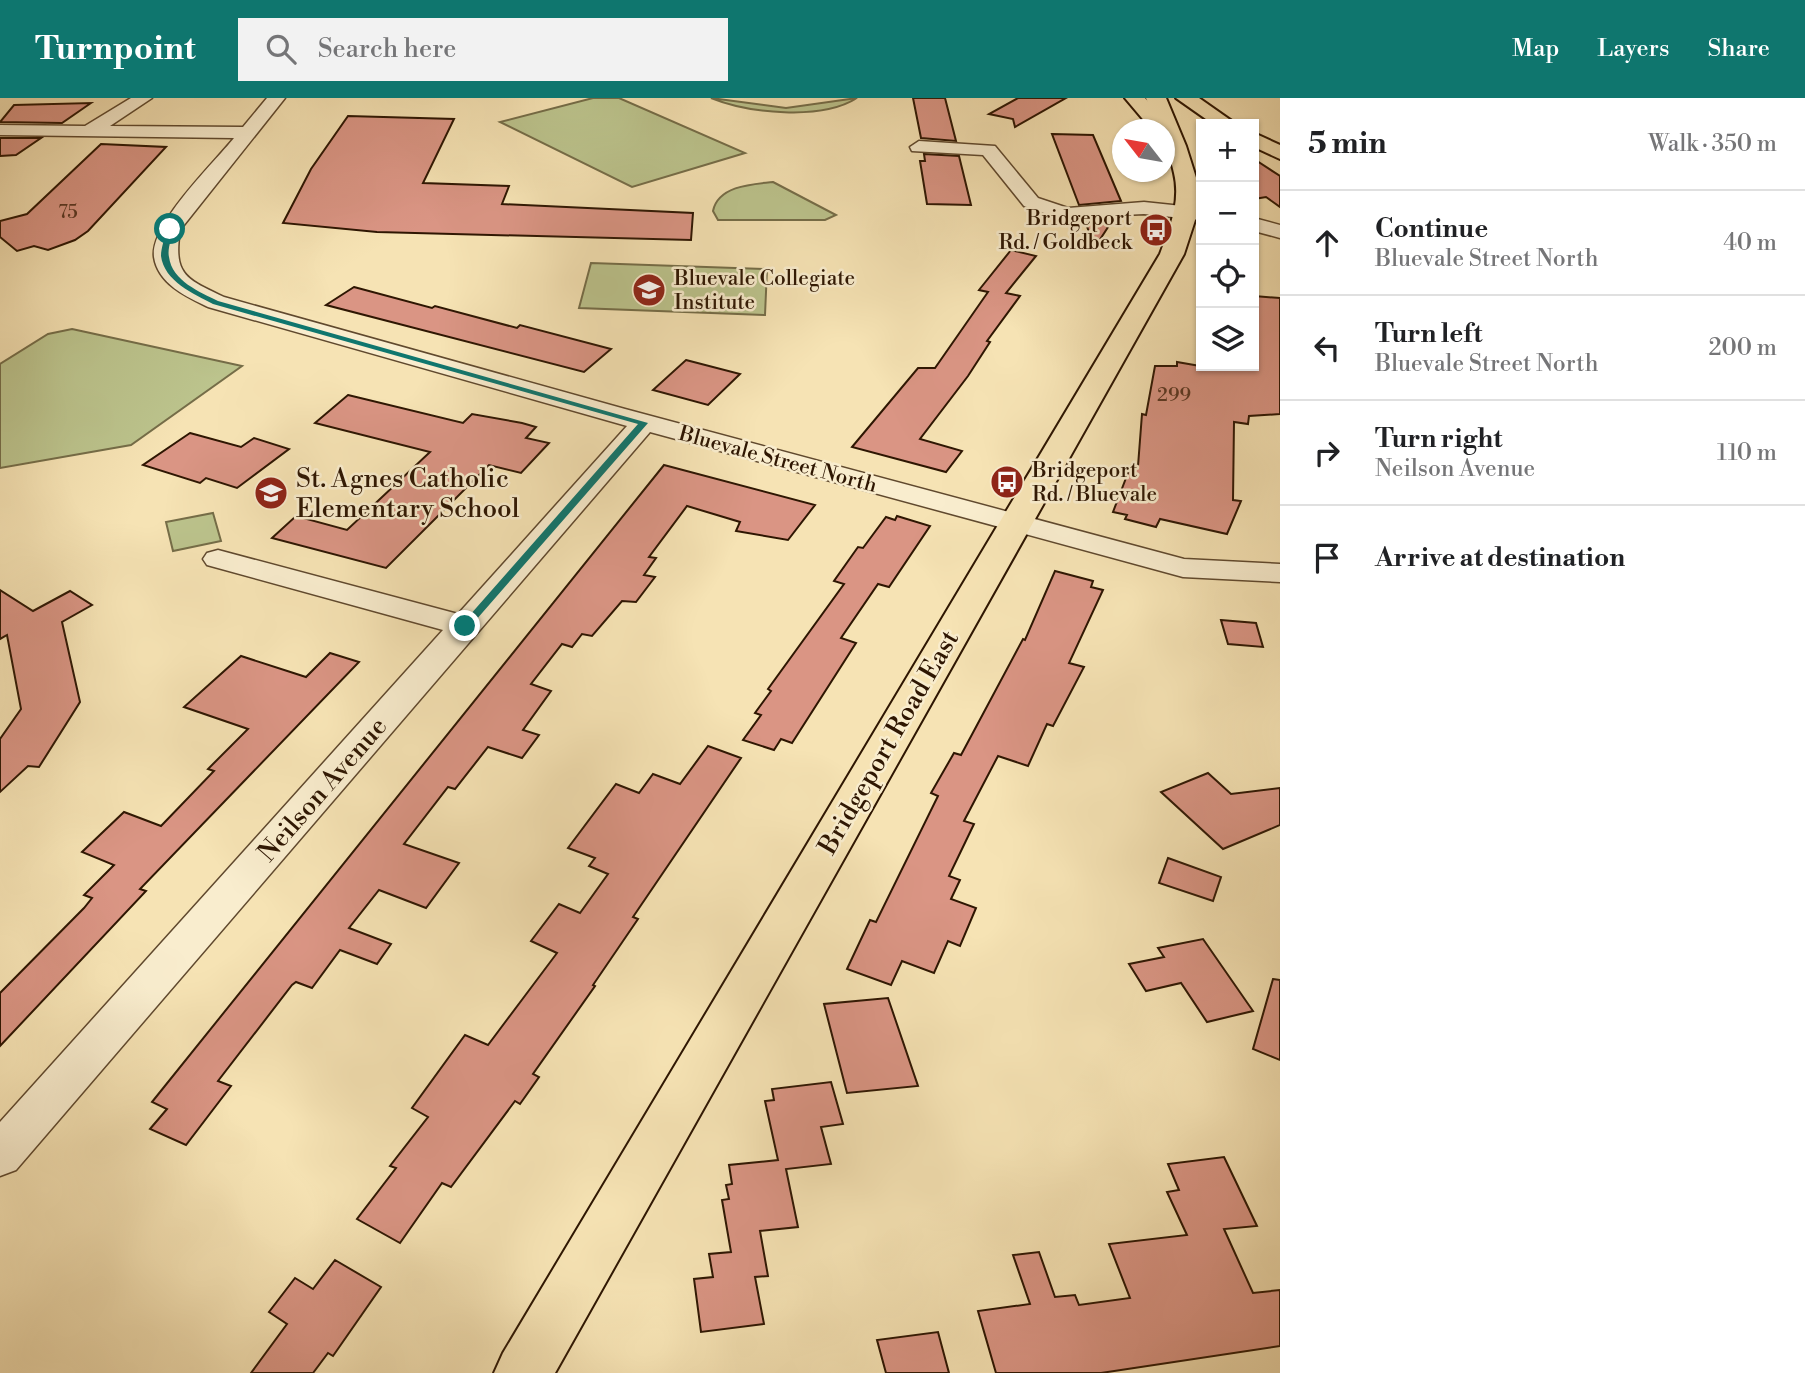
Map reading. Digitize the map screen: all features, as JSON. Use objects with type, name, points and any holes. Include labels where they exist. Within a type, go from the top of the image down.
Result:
[{"type":"main road","points":[[1135,98],[1153,119]]},
{"type":"main road","name":"Bridgeport Road East","points":[[1156,98],[1162,119]]},
{"type":"main road","points":[[1186,98],[1218,119]]},
{"type":"main road","points":[[1259,142],[1280,153]]},
{"type":"main road","name":"Bridgeport Road East","points":[[523,1373],[1194,213],[1175,158]]},
{"type":"street","points":[[92,129],[143,98]]},
{"type":"street","name":"Bluevale Street North","points":[[276,98],[170,229],[165,257],[176,279],[187,288],[216,302],[644,423],[1183,568],[1280,573]]},
{"type":"street","points":[[0,130],[247,132]]},
{"type":"street","points":[[920,138],[988,150],[1031,202],[1066,214],[1144,208],[1194,213]]},
{"type":"street","points":[[1259,226],[1280,232]]},
{"type":"street","name":"Neilson Avenue","points":[[0,1155],[644,423]]},
{"type":"street","points":[[218,558],[465,626]]},
{"type":"green space","points":[[593,98],[619,98],[745,153],[632,187],[500,122]]},
{"type":"green space","points":[[711,98],[786,108],[857,98],[824,110],[784,112],[744,108]]},
{"type":"green space","points":[[773,182],[836,215],[825,220],[718,220],[713,211],[716,203],[729,191]]},
{"type":"green space","points":[[591,263],[767,269],[765,315],[579,308]]},
{"type":"green space","points":[[72,329],[242,366],[131,445],[0,468],[0,364],[48,334]]},
{"type":"green space","points":[[213,513],[221,541],[173,551],[166,522]]},
{"type":"building","points":[[913,98],[945,98],[956,141],[921,138]]},
{"type":"building","points":[[1018,98],[1066,98],[1015,127],[1013,119],[989,114]]},
{"type":"building","points":[[91,103],[62,123],[0,122],[14,105]]},
{"type":"building","points":[[348,116],[454,119],[423,183],[509,186],[502,204],[693,213],[691,240],[377,232],[283,223],[311,169]]},
{"type":"building","points":[[1052,134],[1093,135],[1121,201],[1079,205]]},
{"type":"building","points":[[0,138],[41,138],[16,155],[0,156]]},
{"type":"building","points":[[101,144],[166,147],[88,231],[75,240],[48,250],[34,246],[17,251],[0,237],[0,221],[27,214]]},
{"type":"building","points":[[924,154],[959,156],[971,205],[927,204],[920,161],[925,161]]},
{"type":"building","points":[[1259,162],[1280,176],[1280,207],[1266,197],[1259,198]]},
{"type":"building","points":[[1114,218],[1095,247],[1084,219]]},
{"type":"building","points":[[1011,250],[1036,256],[1006,293],[1020,296],[987,341],[990,342],[968,376],[920,439],[962,451],[946,472],[852,447],[918,368],[935,368],[988,292],[979,290]]},
{"type":"building","points":[[354,287],[432,308],[435,306],[517,328],[520,325],[611,349],[584,372],[326,305]]},
{"type":"building","points":[[1259,296],[1280,298],[1280,414],[1249,416],[1248,424],[1234,422],[1233,500],[1241,501],[1227,534],[1160,519],[1156,527],[1125,519],[1127,515],[1113,512],[1131,465],[1138,466],[1142,414],[1146,415],[1155,366],[1177,366],[1177,362],[1196,365],[1196,371],[1259,371]]},
{"type":"building","points":[[686,360],[740,374],[708,405],[653,390]]},
{"type":"building","points":[[348,395],[463,423],[472,414],[522,423],[536,427],[526,438],[549,443],[521,473],[489,465],[386,568],[272,538],[296,516],[347,530],[430,452],[315,423]]},
{"type":"building","points":[[190,433],[241,447],[254,438],[289,449],[237,488],[206,478],[200,483],[143,465]]},
{"type":"building","points":[[664,465],[815,505],[788,540],[736,531],[740,522],[687,506],[649,557],[656,558],[644,575],[655,577],[636,602],[622,601],[592,636],[582,634],[572,647],[562,644],[531,684],[551,691],[523,730],[539,735],[522,758],[488,747],[455,789],[448,787],[404,844],[459,863],[426,908],[379,890],[349,928],[391,944],[377,964],[340,950],[312,988],[296,982],[292,985],[218,1081],[231,1086],[186,1145],[150,1129],[167,1109],[152,1102]]},
{"type":"building","points":[[897,516],[930,526],[889,587],[878,584],[841,638],[856,643],[792,743],[781,739],[774,750],[743,740],[761,715],[755,713],[771,691],[768,689],[844,584],[834,581],[858,547],[863,548],[886,517],[895,520]]},
{"type":"building","points":[[1055,571],[1093,581],[1091,587],[1103,590],[1069,663],[1084,667],[1053,726],[1047,724],[1028,766],[998,756],[964,821],[974,824],[949,876],[960,880],[951,899],[976,908],[960,946],[948,941],[934,973],[902,961],[891,985],[847,969],[870,920],[876,922],[938,796],[931,793],[954,753],[961,755],[1023,639],[1025,640]]},
{"type":"building","points":[[0,590],[33,611],[70,591],[92,605],[62,622],[80,702],[39,767],[28,766],[0,792],[0,739],[21,709],[7,635],[0,639]]},
{"type":"building","points":[[1221,620],[1256,623],[1263,647],[1228,644]]},
{"type":"building","points":[[330,653],[359,662],[140,889],[146,891],[0,1046],[0,993],[84,908],[92,898],[84,895],[114,865],[82,852],[124,812],[161,826],[214,771],[208,769],[248,729],[184,707],[241,656],[306,677]]},
{"type":"building","points":[[708,746],[741,758],[633,917],[638,919],[533,1074],[539,1077],[520,1104],[515,1101],[451,1187],[442,1183],[400,1243],[357,1219],[396,1168],[390,1166],[428,1117],[412,1108],[465,1035],[488,1045],[557,953],[531,941],[559,904],[580,913],[608,874],[589,866],[595,858],[568,848],[616,784],[639,793],[653,774],[680,784]]},
{"type":"building","points":[[1208,773],[1231,794],[1280,788],[1280,825],[1223,849],[1161,792]]},
{"type":"building","points":[[1168,858],[1221,877],[1213,901],[1159,883]]},
{"type":"building","points":[[1203,939],[1253,1011],[1207,1022],[1181,983],[1146,991],[1129,964],[1164,957],[1158,948]]},
{"type":"building","points":[[1273,979],[1280,980],[1280,1060],[1253,1049]]},
{"type":"building","points":[[888,998],[918,1086],[847,1093],[824,1004]]},
{"type":"building","points":[[831,1082],[843,1124],[821,1127],[831,1164],[786,1169],[798,1227],[760,1231],[768,1276],[755,1277],[764,1324],[701,1332],[694,1279],[713,1277],[709,1254],[731,1252],[722,1200],[729,1199],[726,1185],[732,1184],[729,1165],[778,1160],[765,1101],[774,1100],[772,1089]]},
{"type":"building","points":[[1224,1157],[1257,1226],[1224,1229],[1253,1293],[1280,1290],[1280,1346],[1101,1373],[996,1373],[978,1311],[1030,1304],[1013,1255],[1039,1252],[1055,1297],[1075,1295],[1079,1305],[1130,1298],[1109,1244],[1187,1235],[1167,1192],[1179,1190],[1168,1164]]},
{"type":"building","points":[[335,1260],[381,1287],[333,1356],[328,1353],[313,1373],[251,1373],[287,1324],[269,1312],[295,1278],[313,1289]]},
{"type":"building","points":[[938,1332],[949,1373],[886,1373],[877,1340]]},
{"type":"place","name":"Bridgeport Rd. / Goldbeck","points":[[1156,230]]},
{"type":"place","name":"Bluevale Collegiate Institute","points":[[649,290]]},
{"type":"place","name":"Bridgeport Rd. / Bluevale","points":[[1007,482]]},
{"type":"place","name":"St. Agnes Catholic Elementary School","points":[[271,493]]},
{"type":"route","points":[[170,229],[165,257],[176,279],[187,288],[216,302],[644,423],[465,626]]}]
